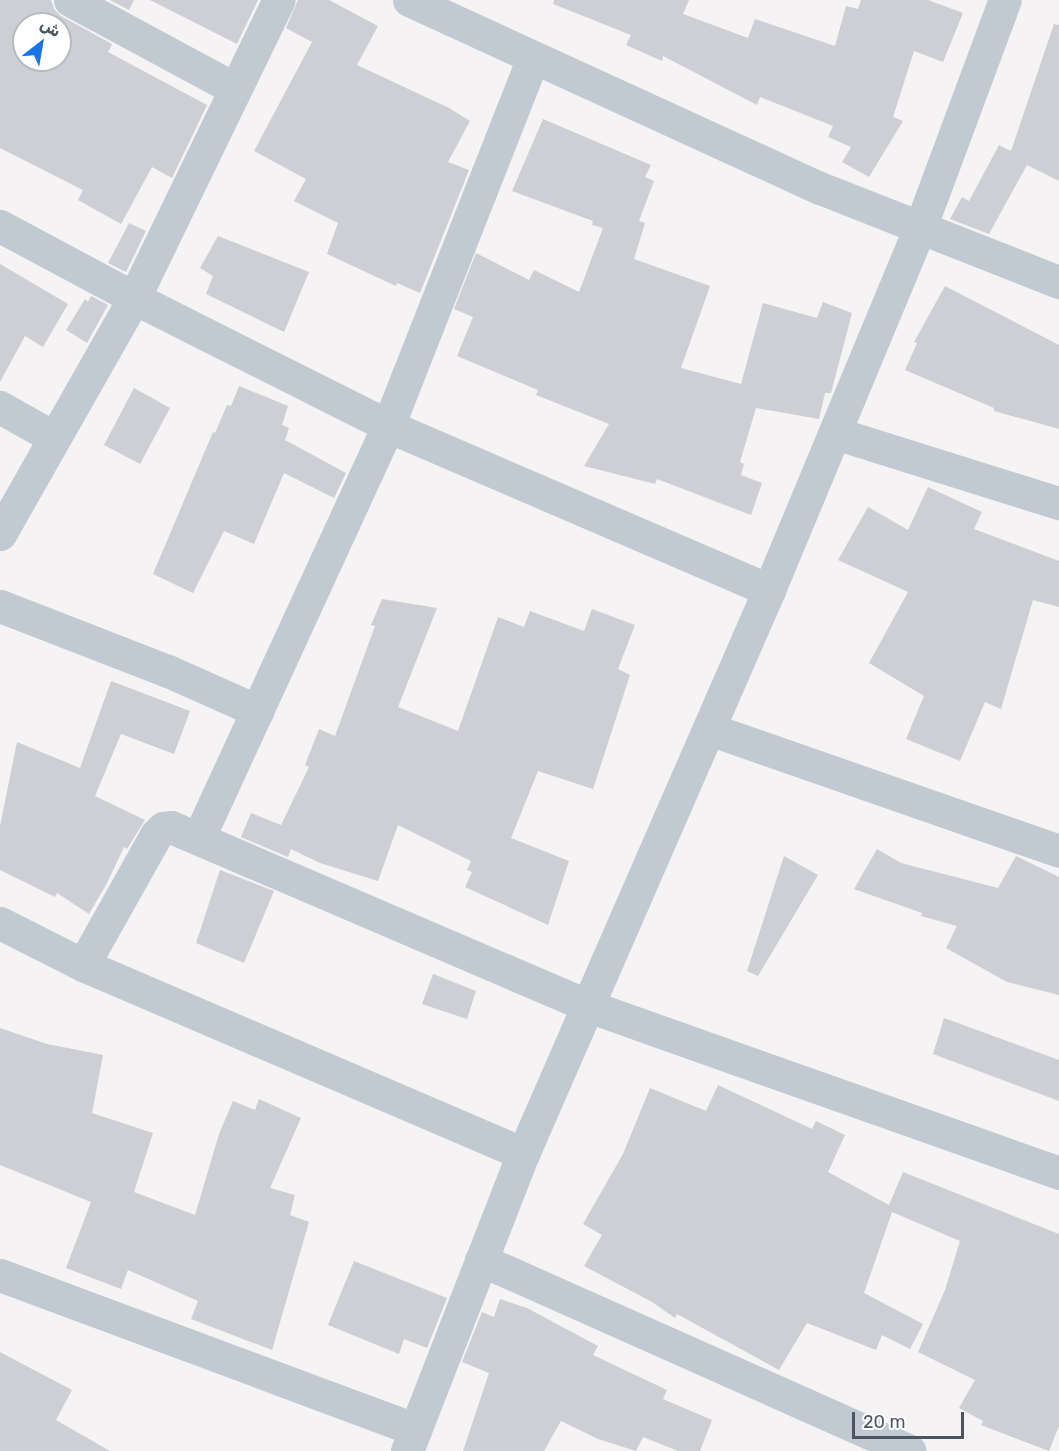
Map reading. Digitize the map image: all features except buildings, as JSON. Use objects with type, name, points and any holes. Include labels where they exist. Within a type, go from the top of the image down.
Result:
[{"type":"street","points":[[70,0],[235,89]]},
{"type":"street","points":[[0,534],[53,437],[134,298],[279,0]]},
{"type":"street","points":[[409,0],[820,188],[1059,282]]},
{"type":"street","points":[[0,1275],[411,1440],[523,1154],[769,590],[920,228],[1005,0]]},
{"type":"street","points":[[199,837],[388,426],[533,58]]},
{"type":"street","points":[[0,226],[134,298],[388,426],[769,590]]},
{"type":"street","points":[[0,407],[53,437]]},
{"type":"street","points":[[835,433],[1059,503]]},
{"type":"street","points":[[0,606],[168,671],[258,711]]},
{"type":"street","points":[[709,729],[1059,851]]},
{"type":"street","points":[[82,965],[156,835],[163,828],[171,827],[199,837],[588,1006],[1059,1173]]},
{"type":"street","points":[[0,923],[82,965],[523,1154]]},
{"type":"street","points":[[481,1260],[909,1451]]}]
